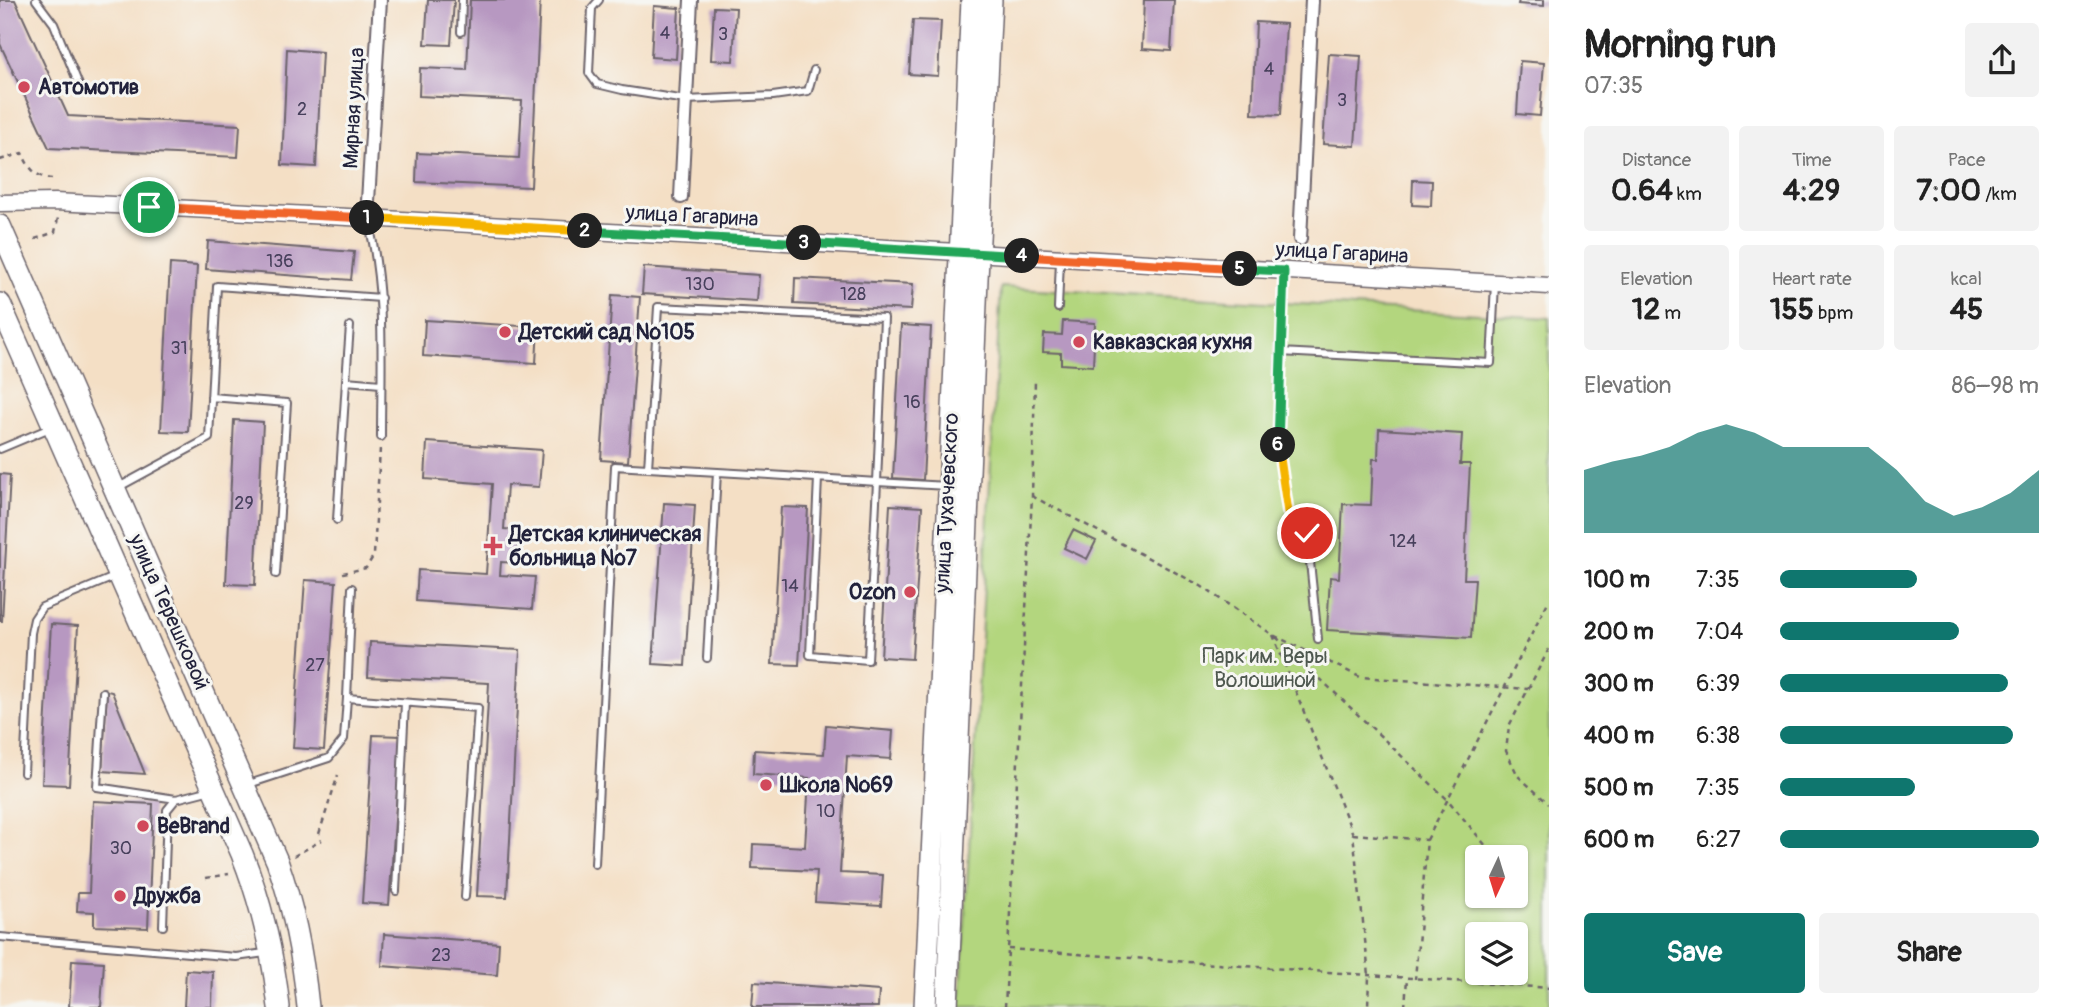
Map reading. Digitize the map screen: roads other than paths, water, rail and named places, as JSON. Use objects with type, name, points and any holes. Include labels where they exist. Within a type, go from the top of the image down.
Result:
[{"type":"main road","name":"улица Тухачевского","points":[[925,1007],[958,486],[968,253],[972,0]]},
{"type":"main road","name":"улица Тухачевского","points":[[968,253],[991,0]]},
{"type":"main road","name":"улица Терешковой","points":[[0,226],[284,881],[301,954],[308,1007]]},
{"type":"main road","name":"улица Терешковой","points":[[0,304],[248,868],[271,952],[279,1007]]},
{"type":"main road","name":"улица Тухачевского","points":[[947,1007],[958,486]]},
{"type":"street","name":"Мирная улица","points":[[367,218],[380,0]]},
{"type":"street","points":[[681,197],[691,0]]},
{"type":"street","points":[[1300,239],[1312,0]]},
{"type":"street","name":"улица Гагарина","points":[[0,203],[55,202],[367,218],[1549,286]]},
{"type":"lane","points":[[36,0],[54,24],[81,90]]},
{"type":"lane","points":[[461,32],[462,0]]},
{"type":"lane","points":[[599,0],[592,8],[589,74],[597,84],[686,100],[773,96],[808,91],[814,70]]},
{"type":"lane","points":[[367,218],[381,298],[381,437]]},
{"type":"lane","points":[[1058,308],[1060,259]]},
{"type":"lane","points":[[1284,271],[1278,446],[1288,512],[1307,533],[1318,639]]},
{"type":"lane","points":[[1280,352],[1491,363],[1495,283]]},
{"type":"lane","points":[[115,489],[209,438],[217,286],[381,298]]},
{"type":"lane","points":[[648,468],[658,307],[884,318],[869,660],[810,656],[818,478]]},
{"type":"lane","points":[[337,520],[350,326]]},
{"type":"lane","points":[[346,380],[381,384]]},
{"type":"lane","points":[[211,397],[287,403],[276,573]]},
{"type":"lane","points":[[0,449],[54,426]]},
{"type":"lane","points":[[595,864],[615,466],[958,486]]},
{"type":"lane","points":[[708,657],[717,471]]},
{"type":"lane","points":[[24,773],[34,619],[43,607],[119,575]]},
{"type":"lane","points":[[245,786],[329,758],[344,739],[352,588]]},
{"type":"lane","points":[[103,692],[97,787],[176,799],[213,789]]},
{"type":"lane","points":[[347,698],[478,708],[465,897]]},
{"type":"lane","points":[[397,891],[405,703]]},
{"type":"lane","points":[[163,926],[167,810],[176,799]]},
{"type":"lane","points":[[0,937],[236,957],[271,952]]},
{"type":"place","name":"Автомотив","points":[[24,87]]},
{"type":"place","name":"Детский сад №105","points":[[505,332]]},
{"type":"place","name":"Кавказская кухня","points":[[1079,342]]},
{"type":"place","name":"Детская клиническая больница №7","points":[[493,546]]},
{"type":"place","name":"Ozon","points":[[910,592]]},
{"type":"place","name":"Школа №69","points":[[766,785]]},
{"type":"place","name":"BeBrand","points":[[143,826]]},
{"type":"place","name":"Дружба","points":[[120,896]]},
{"type":"park label","name":"Парк им. Веры Волошиной","points":[[1265,668]]}]
